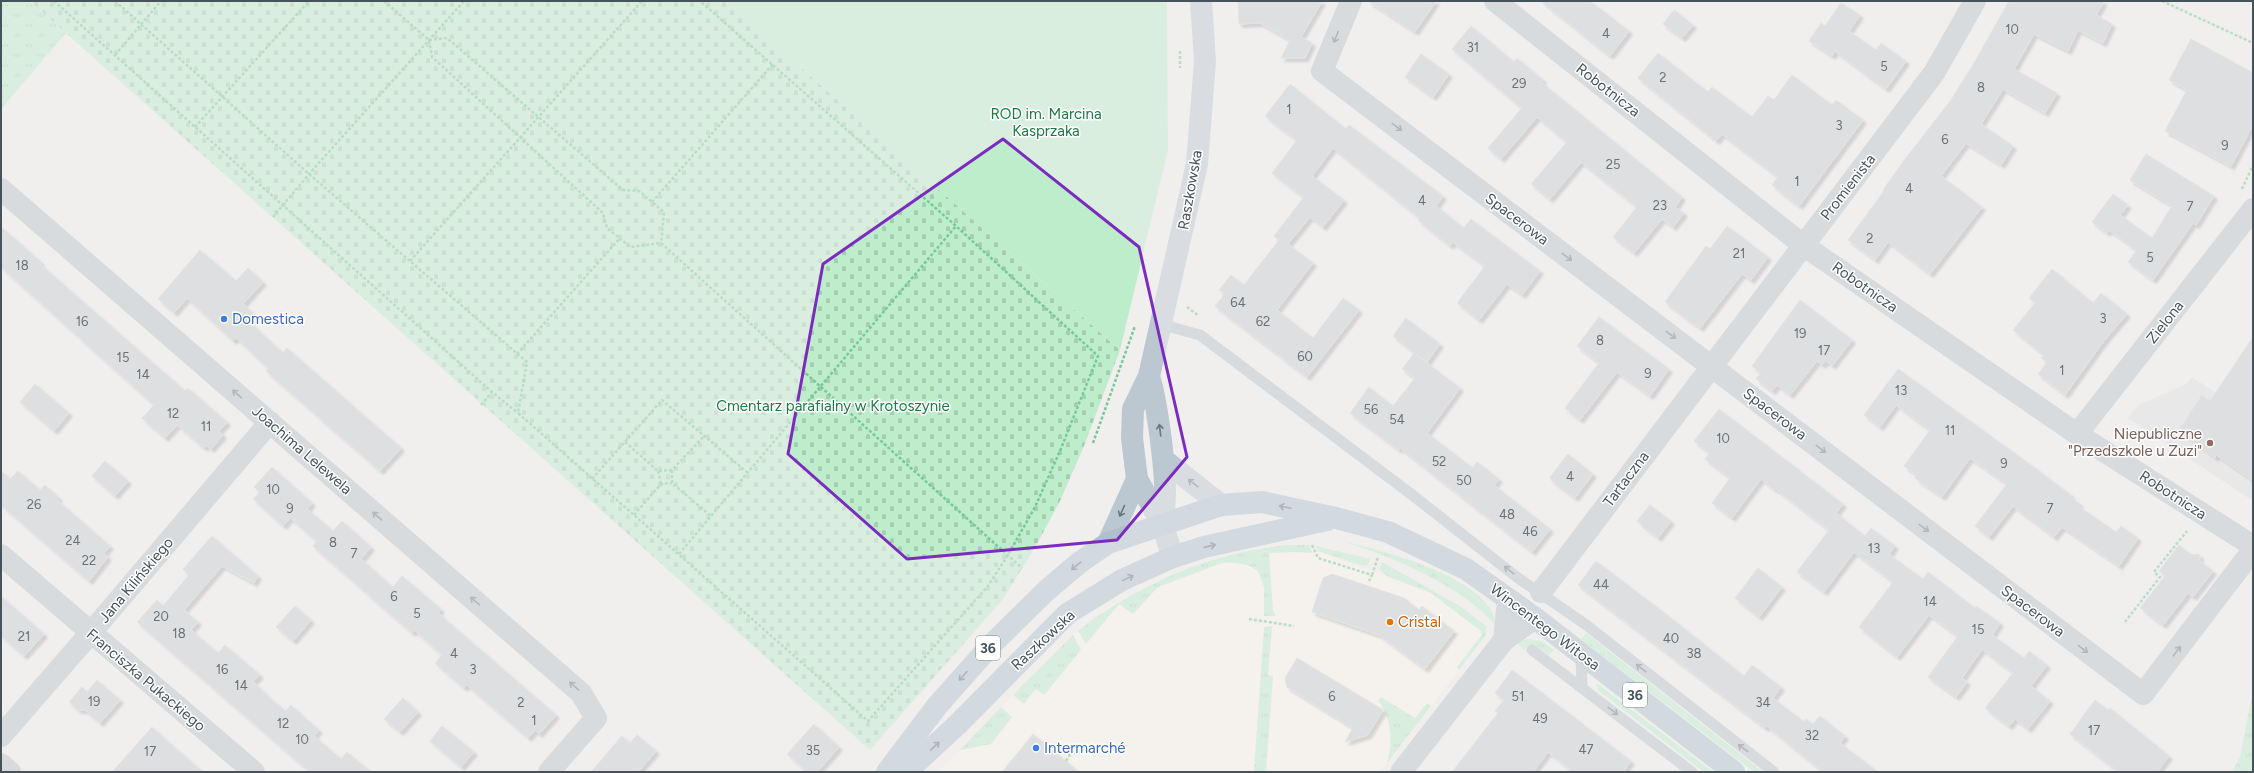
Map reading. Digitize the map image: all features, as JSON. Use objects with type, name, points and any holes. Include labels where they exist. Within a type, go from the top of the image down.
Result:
[{"type":"main road","name":"Wincentego Witosa","points":[[1162,524],[1221,505],[1262,502],[1336,518],[1396,535],[1466,569],[1535,618],[1734,772]]},
{"type":"main road","name":"Wincentego Witosa","points":[[1173,557],[1204,547],[1336,518]]},
{"type":"main road","name":"36","points":[[887,772],[937,706],[992,644],[1047,590],[1079,563],[1108,543],[1162,524]]},
{"type":"main road","name":"Raszkowska","points":[[906,772],[957,726],[1067,614],[1122,580],[1173,557]]},
{"type":"street","name":"Raszkowska","points":[[1173,557],[1162,524],[1137,479],[1132,438],[1133,409],[1149,376],[1197,164],[1205,61],[1202,1]]},
{"type":"street","name":"Spacerowa","points":[[1351,1],[1322,71],[2143,694],[2253,550]]},
{"type":"street","name":"Robotnicza","points":[[1495,1],[1803,245],[2077,434],[2253,546]]},
{"type":"street","name":"Promienista","points":[[1712,366],[1934,73],[1975,1]]},
{"type":"street","name":"Joachima Lelewela","points":[[1,189],[581,693],[596,718],[549,772]]},
{"type":"street","name":"Zielona","points":[[2077,434],[2253,210]]},
{"type":"street","name":"Tartaczna","points":[[1541,592],[1712,366]]},
{"type":"street","name":"Raszkowska","points":[[1149,376],[1156,401],[1165,461],[1166,506],[1162,524]]},
{"type":"street","name":"Jana Kilińskiego","points":[[1,736],[91,633],[270,422]]},
{"type":"street","points":[[1165,461],[1221,505]]},
{"type":"street","points":[[1108,543],[1137,479]]},
{"type":"street","name":"Franciszka Pukackiego","points":[[1,555],[254,772]]},
{"type":"street","points":[[1504,640],[1508,599]]},
{"type":"street","points":[[1402,772],[1504,640],[1535,618]]},
{"type":"street","points":[[1,764],[10,772]]},
{"type":"lane","points":[[1160,324],[1200,335],[1400,486],[1518,578],[1541,592],[1585,624],[1774,772]]},
{"type":"lane","points":[[1532,650],[1692,772]]},
{"type":"lane","points":[[1581,654],[1582,687]]},
{"type":"path","points":[[54,1],[492,392],[518,413],[868,721],[988,586],[1008,555],[1038,500],[1098,356],[956,226],[700,1]]},
{"type":"path","points":[[115,1],[309,174],[527,362],[518,413]]},
{"type":"path","points":[[115,55],[161,1]]},
{"type":"path","points":[[195,127],[309,1]]},
{"type":"path","points":[[384,1],[429,40],[432,57],[603,213],[607,228],[630,247],[661,243],[1022,568]]},
{"type":"path","points":[[273,217],[309,174],[464,1]]},
{"type":"path","points":[[410,261],[642,1]]},
{"type":"path","points":[[2162,1],[2253,43]]},
{"type":"path","points":[[429,40],[447,38],[623,190],[639,191],[664,212],[661,243]]},
{"type":"path","points":[[1180,50],[1180,72]]},
{"type":"path","points":[[652,202],[773,64]]},
{"type":"path","points":[[679,554],[956,226]]},
{"type":"path","points":[[517,354],[620,238]]},
{"type":"path","points":[[1186,307],[1205,321]]},
{"type":"path","points":[[1093,443],[1136,323]]},
{"type":"path","points":[[481,405],[492,392]]},
{"type":"path","points":[[592,478],[662,400],[748,473]]},
{"type":"path","points":[[658,471],[672,470],[704,436]]},
{"type":"path","points":[[625,442],[658,471],[661,484]]},
{"type":"path","points":[[672,470],[672,483]]},
{"type":"path","points":[[634,515],[661,484],[672,483],[711,516]]},
{"type":"path","points":[[2125,622],[2160,577],[2154,572],[2174,545],[2202,514]]},
{"type":"path","points":[[1311,543],[1318,558],[1372,575]]},
{"type":"path","points":[[1369,581],[1378,557]]},
{"type":"path","points":[[1249,620],[1294,626]]},
{"type":"path","points":[[1066,761],[1072,753]]},
{"type":"highlighted area","points":[[1003,139],[1139,247],[1187,457],[1117,540],[907,559],[788,454],[823,264]]},
{"type":"shaded area","name":"Niepubliczne \"Przedszkole u Zuzi\"","points":[[2192,377],[2253,417],[2253,501],[2128,418],[2138,405],[2186,384]]},
{"type":"shaded area","points":[[1287,545],[1309,545],[1311,549],[1431,593],[1481,631],[1483,639],[1380,772],[939,772],[1057,650],[1078,631],[1112,605],[1157,581],[1201,564],[1232,554]]},
{"type":"green space","points":[[1,1],[30,1],[66,33],[1,109]]},
{"type":"green space","name":"Cmentarz parafialny w Krotoszynie","points":[[30,1],[726,1],[1120,350],[1084,446],[1060,501],[1033,551],[1003,599],[870,750]]},
{"type":"green space","name":"ROD im. Marcina Kasprzaka","points":[[726,1],[1167,1],[1168,150],[1120,350]]},
{"type":"green space","points":[[1345,542],[1408,559],[1434,569],[1457,581],[1477,594],[1490,609],[1495,625],[1482,611],[1465,598],[1426,574],[1405,564]]},
{"type":"green space","points":[[1287,545],[1309,545],[1313,553],[1269,553],[1273,611],[1276,616],[1264,616],[1264,587],[1258,571],[1250,566],[1241,564],[1222,563],[1158,587],[1133,614],[1119,604],[1086,644],[1078,631],[1125,599],[1176,573],[1230,555]]},
{"type":"green space","points":[[1316,546],[1370,559],[1368,565],[1363,566],[1318,551]]},
{"type":"green space","points":[[1382,562],[1460,606],[1486,626],[1486,635],[1459,670],[1457,667],[1482,635],[1481,631],[1431,593],[1387,576],[1379,569]]},
{"type":"green space","points":[[1272,626],[1268,675],[1273,676],[1266,772],[1254,772],[1264,627]]},
{"type":"green space","points":[[1586,633],[1763,772],[1754,772],[1581,639]]},
{"type":"green space","points":[[1073,635],[1081,650],[1044,695],[1036,689],[1024,704],[1013,695]]},
{"type":"green space","points":[[1527,639],[1542,641],[1554,650],[1549,655],[1533,647],[1523,650],[1518,642]]},
{"type":"green space","points":[[1596,684],[1598,684],[1713,772],[1704,772],[1599,691]]},
{"type":"green space","points":[[2253,690],[2253,772],[2232,772],[2240,757]]},
{"type":"green space","points":[[1381,697],[1415,718],[1427,703],[1431,706],[1387,763],[1390,746],[1390,730],[1386,715],[1378,700]]},
{"type":"green space","points":[[1001,707],[1012,717],[991,744],[960,750]]},
{"type":"building","points":[[1238,1],[1322,1],[1301,37],[1312,43],[1305,58],[1281,58],[1290,40],[1260,23],[1239,24]]},
{"type":"building","points":[[1368,1],[1436,1],[1415,32]]},
{"type":"building","points":[[1541,1],[1590,1],[1629,31],[1610,56]]},
{"type":"building","points":[[2009,1],[2104,1],[2096,15],[2112,24],[2103,43],[2078,30],[2068,51],[2034,34],[2014,69],[2057,93],[2045,113],[2003,89],[1981,124],[2013,146],[2001,165],[1966,143],[1941,176],[1982,207],[1930,274],[1888,242],[1875,260],[1848,240],[1884,191],[1883,190],[1902,163],[1951,100]]},
{"type":"building","points":[[1841,3],[1860,15],[1849,31],[1876,50],[1881,43],[1906,61],[1886,89],[1835,51],[1832,56],[1809,41],[1821,23],[1825,26]]},
{"type":"building","points":[[1674,10],[1693,25],[1682,38],[1663,24]]},
{"type":"building","points":[[1471,26],[1514,62],[1517,58],[1543,80],[1541,82],[1682,197],[1675,207],[1684,213],[1673,227],[1662,219],[1634,253],[1613,237],[1637,207],[1581,162],[1550,199],[1531,184],[1567,142],[1537,117],[1501,159],[1488,148],[1522,108],[1452,49]]},
{"type":"building","points":[[2191,39],[2253,73],[2253,125],[2231,166],[2165,131],[2187,90],[2169,80]]},
{"type":"building","points":[[1658,53],[1708,92],[1712,87],[1752,117],[1768,96],[1774,100],[1792,75],[1832,105],[1836,100],[1863,120],[1799,206],[1772,185],[1778,177],[1722,134],[1716,141],[1638,78]]},
{"type":"building","points":[[1421,54],[1449,74],[1433,97],[1405,77]]},
{"type":"building","points":[[1290,84],[1346,129],[1349,125],[1443,196],[1436,206],[1464,228],[1471,219],[1540,271],[1522,295],[1507,284],[1479,320],[1457,303],[1485,266],[1453,242],[1450,246],[1418,220],[1420,218],[1333,148],[1312,176],[1344,200],[1323,227],[1310,217],[1288,244],[1313,263],[1277,310],[1313,338],[1343,298],[1359,310],[1307,377],[1215,306],[1225,294],[1219,290],[1231,275],[1244,285],[1279,240],[1274,236],[1304,197],[1272,173],[1297,140],[1265,116]]},
{"type":"building","points":[[2146,154],[2214,196],[2196,225],[2193,223],[2153,280],[2128,262],[2137,250],[2109,230],[2107,233],[2092,222],[2113,194],[2128,205],[2120,215],[2152,238],[2172,206],[2130,180]]},
{"type":"building","points":[[1727,226],[1768,257],[1751,280],[1742,274],[1700,328],[1665,302],[1706,246],[1710,249]]},
{"type":"building","points":[[1,227],[41,262],[40,264],[185,391],[188,388],[227,422],[219,431],[223,435],[211,449],[206,445],[204,448],[177,425],[165,438],[142,418],[154,405],[1,267]]},
{"type":"building","points":[[200,250],[236,281],[248,268],[263,282],[243,304],[256,316],[250,323],[283,353],[287,348],[401,448],[380,471],[266,371],[269,369],[236,338],[233,341],[187,298],[174,313],[158,299]]},
{"type":"building","points":[[2052,269],[2093,303],[2101,293],[2127,314],[2103,342],[2065,395],[2038,374],[2047,362],[2041,358],[2044,355],[2013,330],[2035,303],[2029,298]]},
{"type":"building","points":[[1800,300],[1852,340],[1832,366],[1826,361],[1822,365],[1817,361],[1790,395],[1777,385],[1772,391],[1756,379],[1761,373],[1752,366]]},
{"type":"building","points":[[1599,317],[1669,369],[1650,396],[1617,372],[1580,420],[1565,408],[1599,363],[1577,346]]},
{"type":"building","points":[[1406,318],[1440,344],[1427,362],[1393,336]]},
{"type":"building","points":[[2253,337],[2253,480],[2216,455],[2215,458],[2179,430],[2202,395],[2210,401]]},
{"type":"building","points":[[1414,353],[1460,388],[1427,433],[1473,468],[1477,462],[1499,479],[1494,485],[1550,529],[1532,552],[1400,448],[1399,450],[1350,413],[1369,387],[1393,406],[1415,378],[1402,369]]},
{"type":"building","points":[[1898,369],[2071,495],[2070,497],[2080,504],[2078,506],[2116,532],[2121,526],[2138,538],[2119,566],[2062,527],[2054,537],[2013,506],[1989,537],[1975,526],[2007,484],[1970,458],[1942,497],[1915,478],[1917,475],[1904,466],[1930,430],[1896,405],[1880,427],[1864,415]]},
{"type":"building","points":[[35,384],[69,413],[54,431],[20,402]]},
{"type":"building","points":[[1719,409],[1843,504],[1836,513],[1865,536],[1871,528],[1895,546],[1889,554],[1923,579],[1928,572],[1975,608],[1976,606],[2000,623],[1992,635],[2024,658],[2029,651],[2047,665],[2031,686],[2050,701],[2028,729],[2015,719],[2009,726],[1985,708],[2013,673],[1982,649],[1962,678],[1967,682],[1956,697],[1928,677],[1958,636],[1929,615],[1897,657],[1859,627],[1893,582],[1854,552],[1824,592],[1797,572],[1829,530],[1776,489],[1775,490],[1761,479],[1732,518],[1712,503],[1730,478],[1705,459],[1710,453],[1694,441]]},
{"type":"building","points":[[1568,454],[1593,474],[1575,498],[1551,480],[1550,477]]},
{"type":"building","points":[[105,461],[128,481],[115,496],[92,476]]},
{"type":"building","points":[[272,467],[312,503],[307,509],[333,531],[342,521],[371,547],[361,559],[388,583],[393,587],[402,576],[441,609],[438,613],[556,715],[539,734],[535,730],[528,738],[467,685],[464,688],[435,663],[442,655],[414,630],[412,633],[313,546],[317,541],[290,518],[283,526],[253,499],[260,492],[254,487]]},
{"type":"building","points":[[1,471],[10,479],[18,471],[40,490],[45,485],[59,498],[57,500],[110,546],[104,553],[108,557],[89,581],[1,505]]},
{"type":"building","points":[[1650,505],[1671,521],[1658,538],[1637,521]]},
{"type":"building","points":[[212,536],[258,576],[254,583],[222,566],[184,610],[198,622],[191,630],[218,653],[225,645],[260,675],[253,682],[272,700],[286,711],[291,705],[319,730],[314,736],[341,759],[347,752],[371,772],[310,772],[137,622],[157,600],[163,606],[189,575],[183,569]]},
{"type":"building","points":[[2179,545],[2192,555],[2199,554],[2200,561],[2213,571],[2193,597],[2188,593],[2163,625],[2140,608],[2165,576],[2159,571]]},
{"type":"building","points":[[1596,561],[1744,676],[1752,665],[1781,687],[1773,698],[1804,722],[1806,719],[1813,724],[1820,716],[1845,736],[1840,743],[1878,772],[1823,772],[1767,726],[1765,728],[1578,585]]},
{"type":"building","points":[[1758,568],[1782,587],[1759,617],[1735,598]]},
{"type":"building","name":"Cristal","points":[[1332,574],[1404,598],[1419,610],[1422,606],[1454,631],[1425,669],[1379,635],[1312,612],[1323,578]]},
{"type":"building","points":[[1,596],[44,634],[24,656],[1,636]]},
{"type":"building","points":[[295,606],[311,620],[293,641],[276,627]]},
{"type":"building","points":[[1297,658],[1383,710],[1368,735],[1345,742],[1353,728],[1287,687],[1285,678]]},
{"type":"building","points":[[1512,670],[1631,761],[1623,772],[1574,772],[1548,752],[1533,772],[1452,772],[1498,713],[1495,711],[1504,700],[1495,693]]},
{"type":"building","points":[[97,680],[120,700],[100,723],[85,710],[78,710],[69,702],[82,687],[87,692]]},
{"type":"building","points":[[403,698],[418,712],[400,732],[384,719]]},
{"type":"building","points":[[2095,700],[2108,710],[2110,708],[2169,756],[2157,772],[2119,772],[2070,734]]},
{"type":"building","points":[[814,724],[839,747],[817,772],[808,772],[787,754]]},
{"type":"building","points":[[442,726],[474,752],[461,767],[430,741]]},
{"type":"building","points":[[152,727],[173,746],[203,772],[112,772]]},
{"type":"building","name":"Intermarché","points":[[1033,734],[1079,772],[1002,772]]},
{"type":"building","points":[[637,735],[656,751],[638,772],[591,772],[622,736],[630,743]]},
{"type":"place","name":"Domestica","points":[[224,319]]},
{"type":"place","name":"Niepubliczne \"Przedszkole u Zuzi\"","points":[[2210,443]]},
{"type":"place","name":"Cristal","points":[[1390,622]]},
{"type":"place","name":"Intermarché","points":[[1036,748]]}]
